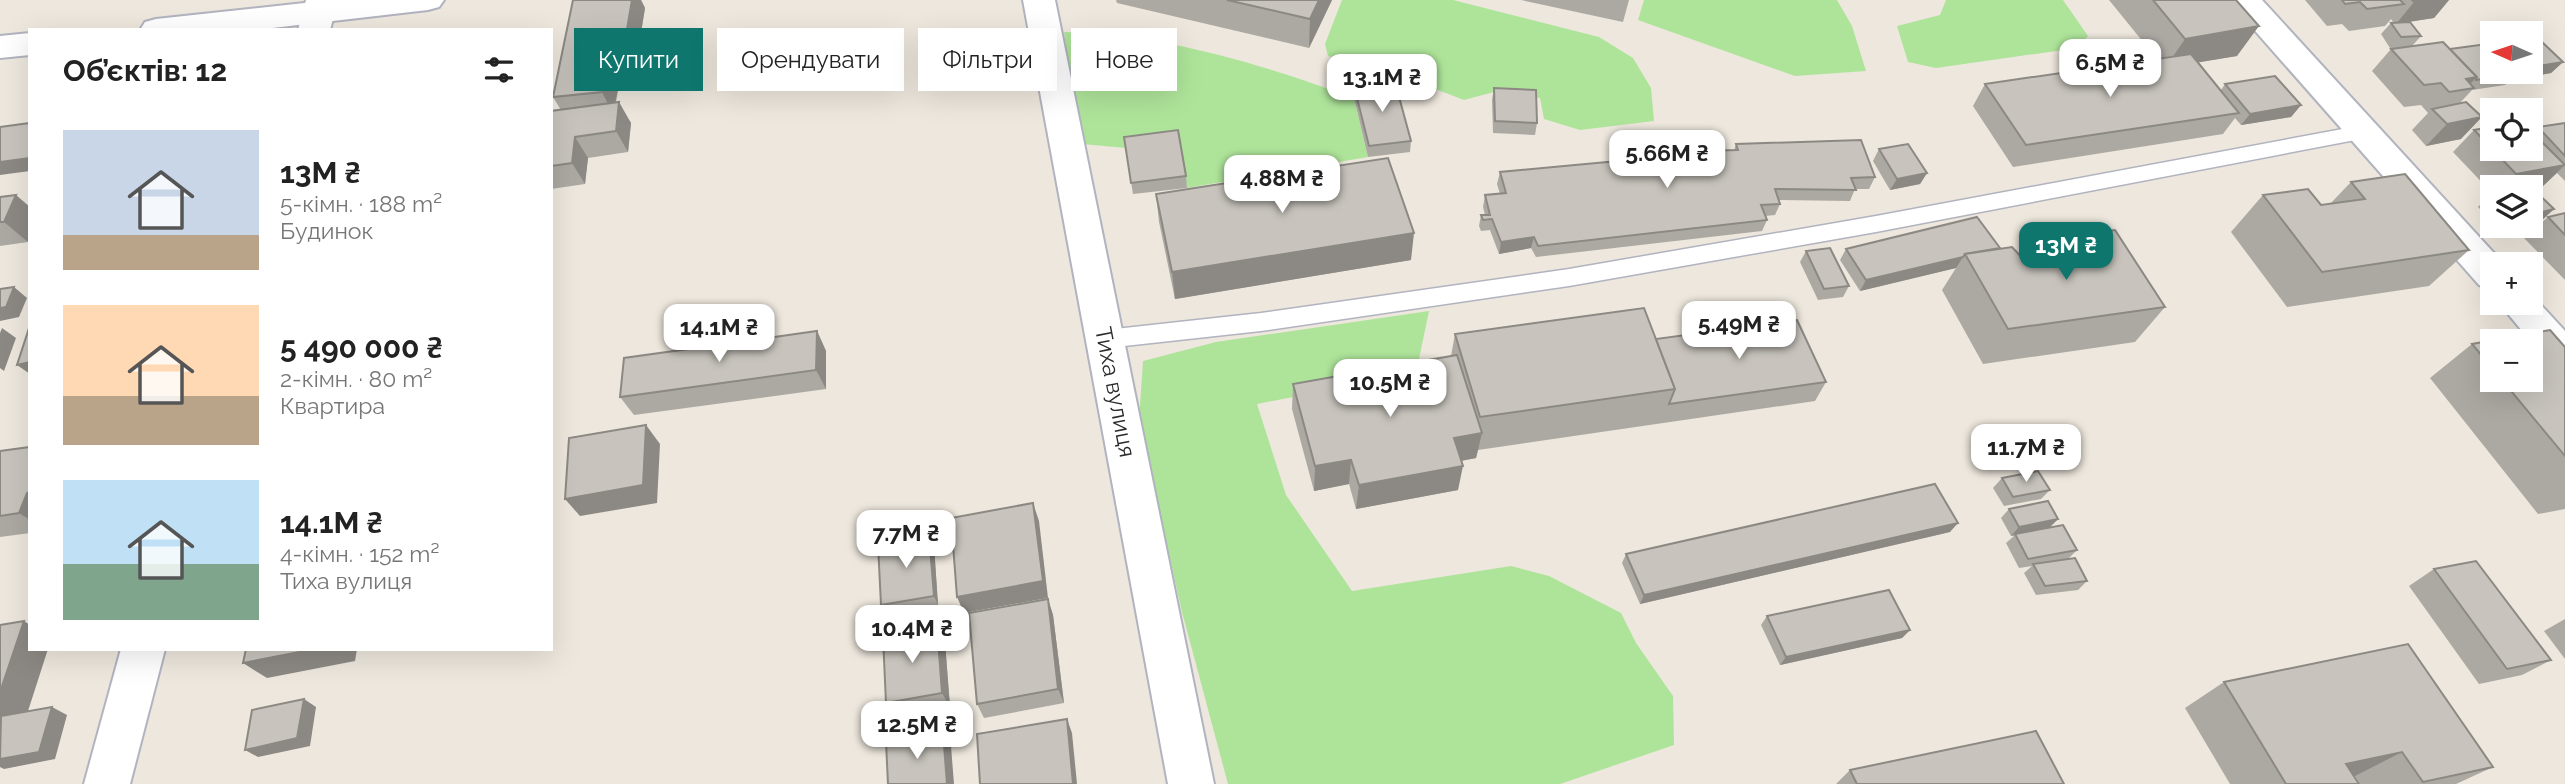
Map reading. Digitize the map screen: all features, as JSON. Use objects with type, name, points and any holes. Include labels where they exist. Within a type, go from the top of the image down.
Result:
[{"type":"street","points":[[176,28],[428,0]]},
{"type":"street","name":"Тиха вулиця","points":[[1039,0],[1191,784]]},
{"type":"street","points":[[2244,0],[2480,262]]},
{"type":"street","points":[[0,47],[28,44]]},
{"type":"street","points":[[2528,315],[2565,356]]},
{"type":"street","points":[[107,784],[143,651]]},
{"type":"lane","points":[[1106,339],[1319,314],[1683,259],[2364,132]]},
{"type":"green space","points":[[1342,0],[1453,0],[1599,37],[1633,58],[1651,88],[1654,121],[1580,130],[1544,119],[1540,98],[1494,92],[1464,100],[1409,79],[1328,56],[1325,44]]},
{"type":"green space","points":[[1644,0],[1837,0],[1852,26],[1866,71],[1795,76],[1638,20]]},
{"type":"green space","points":[[1946,0],[2063,0],[2088,36],[2077,48],[1936,68],[1908,62],[1897,26],[1940,15]]},
{"type":"green space","points":[[1064,32],[1071,32],[1071,87]]},
{"type":"green space","points":[[1177,46],[1248,63],[1354,98],[1368,157],[1187,188],[1179,142],[1126,148],[1082,144],[1071,91],[1177,91]]},
{"type":"green space","points":[[1429,311],[1416,373],[1257,404],[1286,495],[1352,591],[1511,566],[1549,576],[1621,613],[1636,643],[1673,696],[1674,745],[1560,784],[1228,784],[1182,612],[1139,420],[1143,361],[1216,342]]},
{"type":"building","points":[[573,0],[632,0],[627,28],[574,28],[574,91],[602,92],[553,97]]},
{"type":"building","points":[[1227,0],[1319,0],[1310,19]]},
{"type":"building","points":[[2153,0],[2236,0],[2259,26],[2185,39]]},
{"type":"building","points":[[2342,0],[2400,0],[2404,4],[2367,9],[2360,2],[2345,4]]},
{"type":"building","points":[[2410,22],[2421,36],[2401,37],[2391,23]]},
{"type":"building","points":[[2443,42],[2477,77],[2466,79],[2474,88],[2449,92],[2441,83],[2424,85],[2391,49]]},
{"type":"building","points":[[2543,43],[2563,62],[2543,65]]},
{"type":"building","points":[[2480,45],[2480,79],[2476,80],[2477,77],[2450,49]]},
{"type":"building","points":[[2191,54],[2239,113],[2026,145],[1985,84]]},
{"type":"building","points":[[2275,76],[2301,105],[2250,114],[2225,84]]},
{"type":"building","points":[[1395,82],[1411,141],[1369,146],[1354,86]]},
{"type":"building","points":[[1494,88],[1536,90],[1537,123],[1495,121]]},
{"type":"building","points":[[619,102],[616,131],[575,137],[572,163],[553,166],[553,111]]},
{"type":"building","points":[[2466,102],[2480,117],[2447,124],[2432,109]]},
{"type":"building","points":[[28,123],[28,158],[0,162],[0,127]]},
{"type":"building","points":[[2565,123],[2565,156],[2543,132],[2543,126]]},
{"type":"building","points":[[1178,130],[1186,176],[1131,183],[1124,137]]},
{"type":"building","points":[[1861,140],[1875,177],[1851,178],[1856,190],[1775,189],[1780,204],[1761,205],[1767,220],[1538,246],[1534,237],[1501,242],[1492,219],[1483,220],[1481,215],[1490,215],[1485,195],[1506,193],[1500,172],[1650,158],[1651,152],[1738,150],[1736,144]]},
{"type":"building","points":[[2543,143],[2565,165],[2516,174],[2504,161],[2543,161]]},
{"type":"building","points":[[1908,144],[1927,173],[1897,179],[1879,149]]},
{"type":"building","points":[[1388,158],[1414,233],[1172,272],[1156,194]]},
{"type":"building","points":[[2405,174],[2469,250],[2322,272],[2263,195],[2308,189],[2321,205],[2365,199],[2351,182]]},
{"type":"building","points":[[16,195],[4,222],[0,222],[0,197]]},
{"type":"building","points":[[2543,198],[2554,209],[2543,212]]},
{"type":"building","points":[[2565,213],[2565,235],[2548,217]]},
{"type":"building","points":[[1977,217],[2000,248],[1965,254],[1963,257],[1866,280],[1846,249]]},
{"type":"building","points":[[2115,230],[2165,307],[2008,329],[1965,254],[2012,247],[2027,263],[2072,257],[2059,237]]},
{"type":"building","points":[[1830,248],[1849,286],[1824,289],[1806,251]]},
{"type":"building","points":[[14,287],[6,307],[0,308],[0,289]]},
{"type":"building","points":[[1644,308],[1675,389],[1480,417],[1455,334]]},
{"type":"building","points":[[1797,320],[1826,382],[1669,404],[1675,389],[1656,339]]},
{"type":"building","points":[[2550,330],[2565,347],[2565,456],[2512,392],[2543,392],[2543,331]]},
{"type":"building","points":[[28,331],[28,362],[17,365]]},
{"type":"building","points":[[817,331],[816,370],[620,397],[624,358]]},
{"type":"building","points":[[2480,343],[2480,354],[2472,344]]},
{"type":"building","points":[[1457,355],[1482,433],[1454,438],[1463,466],[1359,485],[1351,460],[1315,466],[1293,384]]},
{"type":"building","points":[[646,425],[643,485],[565,499],[569,438]]},
{"type":"building","points":[[28,447],[28,493],[19,513],[0,516],[0,451]]},
{"type":"building","points":[[2038,471],[2050,490],[2013,497],[2002,478]]},
{"type":"building","points":[[1935,484],[1958,523],[1644,595],[1626,554]]},
{"type":"building","points":[[2048,501],[2058,519],[2019,527],[2009,509]]},
{"type":"building","points":[[1033,503],[1043,581],[957,597],[951,518]]},
{"type":"building","points":[[2063,525],[2077,550],[2028,559],[2015,534]]},
{"type":"building","points":[[929,535],[934,596],[881,605],[878,544]]},
{"type":"building","points":[[2075,558],[2087,581],[2045,586],[2033,564]]},
{"type":"building","points":[[2476,561],[2551,660],[2507,669],[2434,569]]},
{"type":"building","points":[[1889,590],[1910,630],[1786,657],[1767,616]]},
{"type":"building","points":[[1048,599],[1058,689],[977,704],[969,613]]},
{"type":"building","points":[[24,621],[0,692],[0,625]]},
{"type":"building","points":[[937,626],[942,693],[886,703],[883,636]]},
{"type":"building","points":[[2408,644],[2493,767],[2423,782],[2402,752],[2346,764],[2359,784],[2286,784],[2224,682]]},
{"type":"building","points":[[246,651],[305,651],[243,663]]},
{"type":"building","points":[[304,699],[297,738],[245,750],[252,710]]},
{"type":"building","points":[[52,707],[39,752],[0,759],[1,716]]},
{"type":"building","points":[[1067,719],[1073,784],[980,784],[977,734]]},
{"type":"building","points":[[2036,731],[2064,784],[1857,784],[1850,770]]},
{"type":"building","points":[[943,732],[947,784],[888,784],[886,742]]}]
